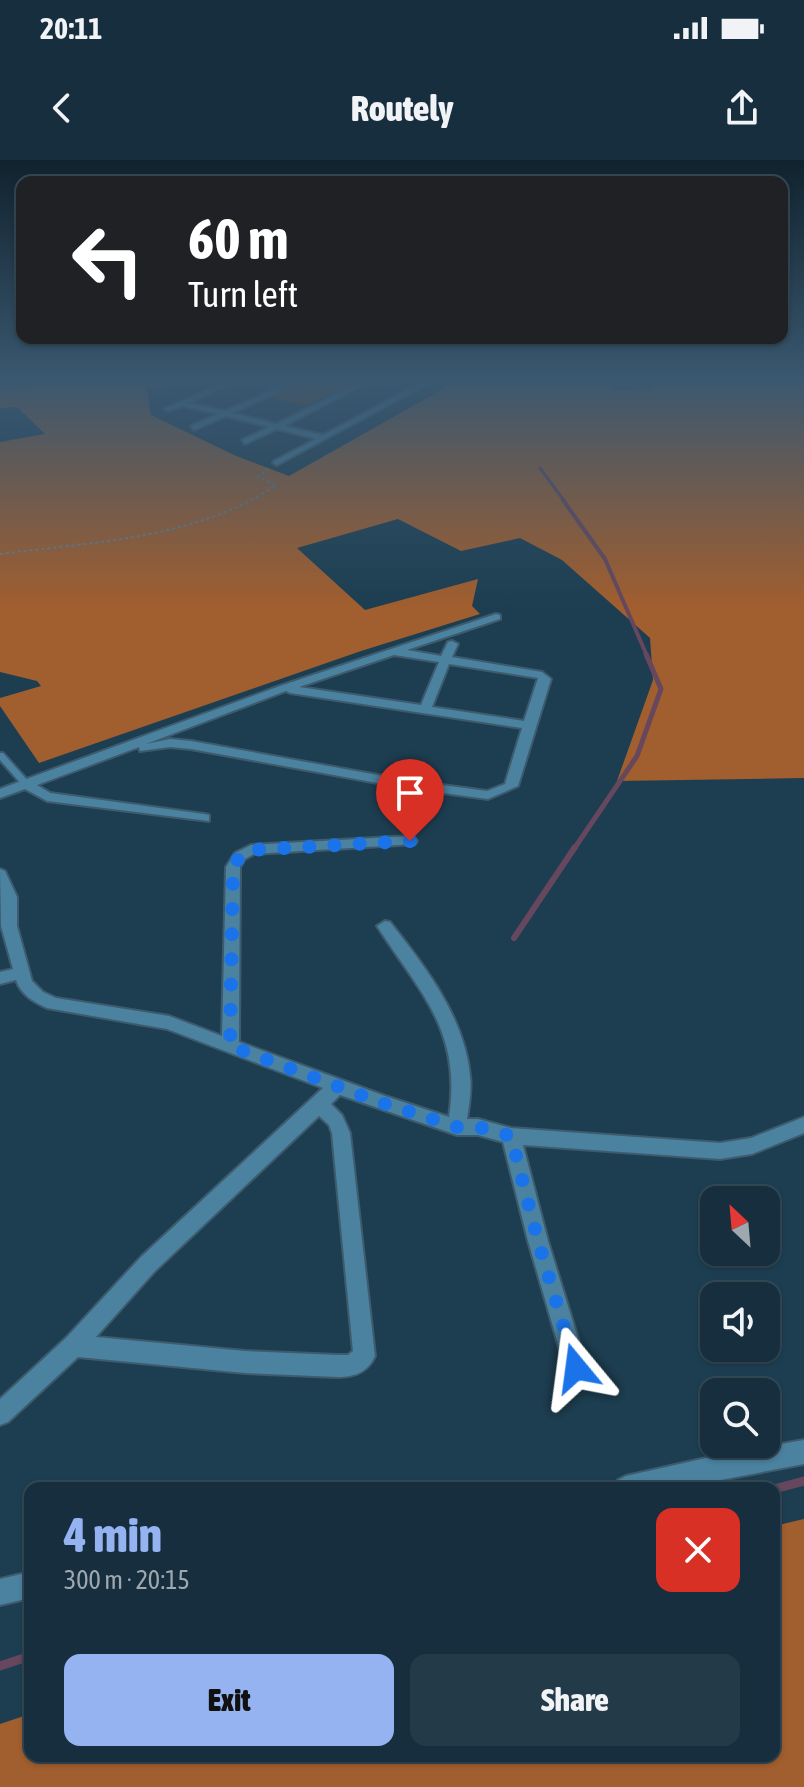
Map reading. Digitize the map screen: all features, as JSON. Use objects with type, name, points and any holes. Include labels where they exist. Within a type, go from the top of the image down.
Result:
[{"type":"street","points":[[277,463],[290,456]]},
{"type":"street","points":[[0,794],[284,688],[496,617]]},
{"type":"street","points":[[425,709],[452,644]]},
{"type":"street","points":[[91,758],[112,756],[156,744],[180,744],[405,784],[488,795],[511,786],[545,679],[542,675],[393,652]]},
{"type":"street","points":[[284,688],[529,725]]},
{"type":"street","points":[[26,784],[47,797],[204,818]]},
{"type":"street","points":[[230,1046],[233,867],[240,856],[251,850],[410,841]]},
{"type":"street","points":[[0,874],[10,897],[9,926],[25,984],[37,996],[53,1004],[169,1023],[457,1127],[478,1127],[511,1136],[720,1151],[752,1146],[804,1125]]},
{"type":"street","points":[[385,926],[425,985],[452,1036],[462,1072],[457,1127]]},
{"type":"street","points":[[0,978],[22,972]]},
{"type":"street","points":[[0,1414],[74,1346],[148,1264],[338,1086]]},
{"type":"street","points":[[74,1346],[245,1362],[338,1366],[352,1366],[364,1356],[341,1133],[336,1120],[318,1104]]},
{"type":"street","points":[[511,1136],[576,1368]]},
{"type":"street","points":[[653,1482],[804,1452]]},
{"type":"street","points":[[0,1592],[24,1586]]},
{"type":"lane","points":[[0,755],[26,784]]},
{"type":"path","points":[[0,554],[154,532],[218,517],[276,485],[258,475],[277,463]]},
{"type":"shaded area","points":[[0,456],[236,456],[289,476],[325,456],[804,456],[804,778],[617,781],[653,680],[650,638],[562,560],[520,538],[461,551],[398,519],[297,548],[365,610],[478,579],[472,606],[480,614],[361,651],[39,763],[0,706],[0,698],[41,686],[37,681],[0,672]]},
{"type":"shaded area","points":[[804,1519],[804,1787],[0,1787],[0,1724],[24,1716],[24,1762],[780,1762],[780,1525]]},
{"type":"waterway","points":[[540,468],[565,502]]},
{"type":"waterway","points":[[563,500],[605,559],[647,656]]},
{"type":"waterway","points":[[574,849],[637,756],[661,689],[646,654]]},
{"type":"waterway","points":[[514,938],[575,847]]},
{"type":"waterway","points":[[780,1487],[804,1481]]},
{"type":"waterway","points":[[0,1666],[24,1658]]},
{"type":"route","points":[[410,841],[251,850],[240,856],[233,867],[230,1046],[382,1103],[457,1127],[478,1127],[511,1136],[576,1368]]}]
